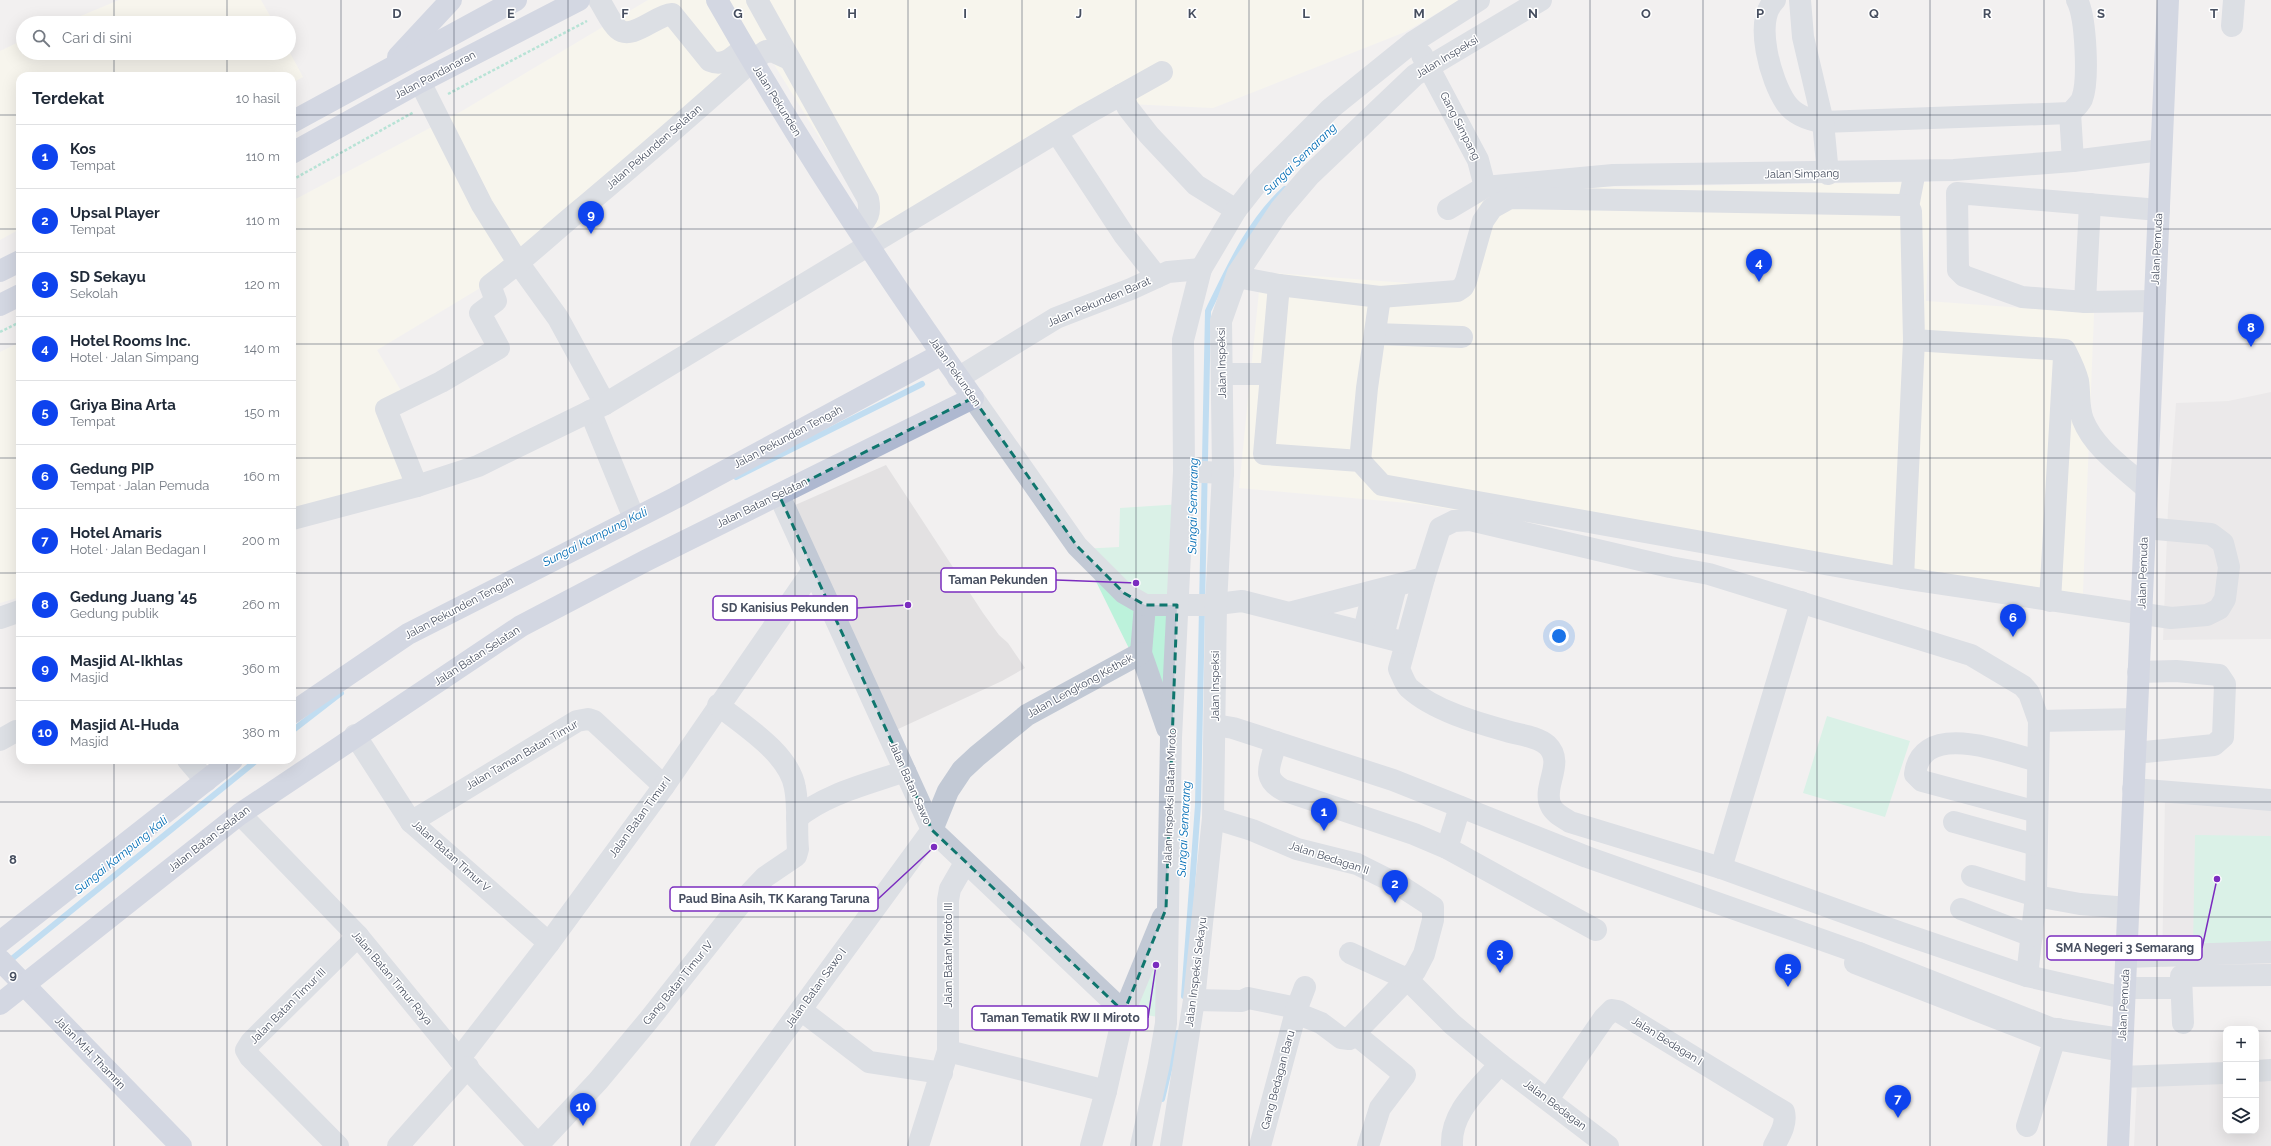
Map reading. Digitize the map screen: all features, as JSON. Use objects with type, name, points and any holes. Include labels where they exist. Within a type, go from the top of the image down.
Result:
[{"type":"main road","points":[[384,72],[451,0]]},
{"type":"main road","points":[[296,120],[516,0]]},
{"type":"main road","name":"Jalan Pandanaran","points":[[296,151],[420,82],[579,0]]},
{"type":"main road","name":"Jalan Pekunden","points":[[717,0],[748,55],[863,237],[973,398]]},
{"type":"main road","name":"Jalan Pemuda","points":[[2118,1146],[2145,528],[2145,487],[2168,0]]},
{"type":"main road","points":[[0,271],[16,263]]},
{"type":"main road","points":[[0,305],[16,297]]},
{"type":"main road","name":"Jalan Pekunden Tengah","points":[[296,710],[408,634],[634,518],[942,354]]},
{"type":"main road","name":"Jalan Batan Selatan","points":[[0,1004],[22,982],[240,814],[355,735],[521,626],[647,560],[973,398]]},
{"type":"main road","points":[[0,942],[227,764]]},
{"type":"main road","name":"Jalan M.H. Thamrin","points":[[0,960],[181,1146]]},
{"type":"street","points":[[756,0],[787,58],[868,199],[870,209],[863,237]]},
{"type":"street","points":[[1421,54],[1479,0]]},
{"type":"street","name":"Jalan Inspeksi","points":[[1213,796],[1215,725],[1198,605],[1221,473],[1221,321],[1237,277],[1280,210],[1309,176],[1415,75],[1421,54],[1541,0]]},
{"type":"street","points":[[1775,0],[1765,18],[1764,42],[1776,80],[1786,104],[1805,119],[1823,122],[2070,112],[2077,107],[2082,98],[2085,72],[2084,27],[2077,0]]},
{"type":"street","points":[[1800,0],[1803,37],[1823,122],[1828,174]]},
{"type":"street","points":[[2232,26],[2234,0]]},
{"type":"street","points":[[603,6],[618,29],[632,33],[666,15],[672,14],[710,61],[717,64],[766,51],[774,52],[787,58]]},
{"type":"street","name":"Gang Simpang","points":[[1421,54],[1478,160],[1485,187]]},
{"type":"street","name":"Jalan Inspeksi Batan Miroto","points":[[1141,1146],[1166,1023],[1168,994],[1166,909],[1171,738],[1198,605],[1188,470],[1183,340],[1201,269],[1236,210],[1262,177],[1330,108],[1421,54]]},
{"type":"street","name":"Jalan Pekunden Selatan","points":[[417,486],[386,409],[441,382],[499,348],[500,346],[480,313],[496,301],[490,285],[519,264],[586,205],[618,180],[748,55]]},
{"type":"street","points":[[296,518],[417,486],[478,466],[597,408],[863,237],[1057,132],[1162,72]]},
{"type":"street","points":[[420,82],[482,205],[519,264],[558,318],[597,408],[634,518]]},
{"type":"street","points":[[1120,95],[1128,108],[1157,145],[1196,185],[1236,210]]},
{"type":"street","points":[[2070,112],[2073,161]]},
{"type":"street","name":"Jalan Pekunden Barat","points":[[1057,132],[1124,234],[1157,277]]},
{"type":"street","name":"Jalan Simpang","points":[[1448,209],[1485,187],[1613,175],[1828,174],[1954,170],[2073,161],[2161,150]]},
{"type":"street","points":[[1908,207],[1915,171]]},
{"type":"street","points":[[1667,174],[1687,201]]},
{"type":"street","points":[[2154,301],[2085,302],[2022,297],[1964,276],[1958,270],[1957,194],[2159,210]]},
{"type":"street","points":[[1237,277],[1279,285],[1380,297],[1457,290],[1463,288],[1483,221],[1492,208],[1510,198],[1902,205],[1908,207],[1911,211],[1914,340],[1903,578]]},
{"type":"street","points":[[2085,302],[2090,204]]},
{"type":"street","name":"Jalan Pekunden Barat","points":[[958,378],[1056,318],[1168,272],[1201,269]]},
{"type":"street","points":[[1279,285],[1264,454],[1360,461],[1382,485],[1903,578],[2171,618],[2207,615],[2219,609],[2225,599],[2229,568],[2223,544],[2211,534],[2145,528]]},
{"type":"street","points":[[1360,461],[1367,388],[1380,297]]},
{"type":"street","points":[[1375,334],[1462,337]]},
{"type":"street","points":[[1914,340],[2065,350]]},
{"type":"street","points":[[2065,350],[2078,381],[2079,402],[2083,420],[2092,436],[2102,448],[2145,487]]},
{"type":"street","points":[[2050,601],[2065,350]]},
{"type":"street","points":[[1222,374],[1271,374]]},
{"type":"street","name":"Jalan Pekunden","points":[[973,398],[1078,546],[1124,593],[1145,605]]},
{"type":"street","points":[[1188,470],[1221,473]]},
{"type":"street","name":"Jalan Batan Sawo","points":[[779,495],[932,830],[965,863],[1124,1012]]},
{"type":"street","points":[[2027,976],[2036,896],[2039,722],[2029,693],[2023,686],[1971,655],[1709,574],[1662,565],[1470,520],[1454,521],[1440,528],[1424,578],[1399,669],[1408,687],[1424,698],[1472,721],[1537,739],[1547,745],[1553,752],[1555,762],[1548,795],[1551,807],[1570,822],[1721,868],[1901,934],[2027,976],[2124,993],[2181,988]]},
{"type":"street","name":"Jalan Batan Timur I","points":[[398,1146],[464,1063],[549,943],[664,786],[718,705],[813,570]]},
{"type":"street","points":[[1290,612],[1424,578]]},
{"type":"street","points":[[1374,634],[1396,586]]},
{"type":"street","points":[[1373,592],[1374,634]]},
{"type":"street","points":[[1171,738],[1141,653],[1145,605],[1198,605],[1242,602],[1290,612],[1406,643]]},
{"type":"street","points":[[1721,868],[1801,602]]},
{"type":"street","points":[[0,618],[16,612]]},
{"type":"street","name":"Jalan Lengkong Kethek","points":[[932,830],[948,791],[962,770],[977,756],[1027,715],[1141,653]]},
{"type":"street","points":[[2135,753],[2214,745],[2223,737],[2225,684],[2219,675],[2176,671],[2138,672]]},
{"type":"street","name":"Gang Batan Timur IV","points":[[539,1146],[598,1081],[648,1021],[746,897],[765,877],[796,856],[797,818],[795,786],[783,762],[772,750],[718,705]]},
{"type":"street","name":"Jalan Taman Batan Timur","points":[[411,822],[577,722],[588,719],[594,721],[664,786]]},
{"type":"street","points":[[2039,722],[2136,719]]},
{"type":"street","points":[[1215,725],[1233,728],[1393,780],[1586,857],[1859,953],[2050,1028],[2056,1034],[2122,1045]]},
{"type":"street","points":[[0,740],[16,731]]},
{"type":"street","name":"Jalan Batan Timur V","points":[[355,735],[411,822],[549,943]]},
{"type":"street","points":[[1276,742],[1269,774],[1273,784],[1284,790],[1414,834],[1447,848],[1596,930]]},
{"type":"street","points":[[2037,812],[1922,781],[1915,774],[1916,763],[1926,753],[1939,744],[1966,743],[2038,761]]},
{"type":"street","points":[[191,764],[206,781]]},
{"type":"street","points":[[797,818],[811,807],[833,797],[905,771]]},
{"type":"street","points":[[2133,788],[2271,800]]},
{"type":"street","name":"Jalan Inspeksi Sekayu","points":[[1171,1146],[1194,1000],[1213,818],[1213,796]]},
{"type":"street","points":[[1447,848],[1460,807]]},
{"type":"street","name":"Jalan Batan Timur Raya","points":[[240,814],[358,936],[464,1063],[539,1146]]},
{"type":"street","name":"Jalan Bedagan II","points":[[1213,818],[1252,830],[1297,849],[1357,864],[1390,880],[1431,904],[1434,908],[1433,920],[1424,954],[1414,971],[1407,979]]},
{"type":"street","points":[[1954,822],[2036,845]]},
{"type":"street","name":"Jalan Batan Sawo I","points":[[701,1146],[932,830]]},
{"type":"street","name":"Jalan Batan Miroto III","points":[[918,1146],[948,1051],[948,900],[950,889],[965,863]]},
{"type":"street","points":[[1972,876],[2036,896],[2080,904],[2128,908]]},
{"type":"street","points":[[1091,1146],[1106,1091],[1124,1012],[1166,909]]},
{"type":"street","points":[[1961,909],[2032,936]]},
{"type":"street","name":"Jalan Batan Timur III","points":[[338,1146],[250,1057],[246,1050],[251,1042],[358,936]]},
{"type":"street","points":[[2126,957],[2271,952]]},
{"type":"street","points":[[1194,1000],[1242,1001],[1248,998],[1296,1011],[1321,1022],[1345,1039],[1349,1039],[1407,979],[1350,953]]},
{"type":"street","points":[[2184,1023],[2181,976],[2271,974]]},
{"type":"street","name":"Jalan Bedagan","points":[[1407,979],[1452,1024],[1500,1064],[1608,1146]]},
{"type":"street","name":"Gang Bedagan Baru","points":[[1260,1146],[1296,1011],[1305,987]]},
{"type":"street","points":[[800,1010],[869,1062],[942,1073]]},
{"type":"street","name":"Jalan Bedagan I","points":[[1548,1099],[1604,1018],[1612,1010],[1618,1011],[1784,1112],[1786,1118],[1774,1146]]},
{"type":"street","points":[[1355,1034],[1405,1075],[1380,1108],[1368,1146]]},
{"type":"street","points":[[2027,1126],[2056,1034]]},
{"type":"street","points":[[948,1051],[1106,1091]]},
{"type":"street","points":[[1452,1146],[1453,1123],[1459,1113],[1500,1064]]},
{"type":"street","points":[[2259,1071],[2271,1070]]},
{"type":"street","points":[[2121,1077],[2223,1073]]},
{"type":"path","points":[[296,178],[603,6]]},
{"type":"path","points":[[0,332],[16,324]]},
{"type":"highlighted area","points":[[973,398],[1077,546],[1124,593],[1145,605],[1177,605],[1166,909],[1124,1012],[932,830],[779,495]]},
{"type":"shaded area","points":[[119,0],[261,0],[270,16],[81,16]]},
{"type":"shaded area","points":[[648,0],[1460,0],[1405,32],[1213,108],[1087,102],[880,235],[767,53],[545,249],[377,350],[407,401],[396,407],[425,476],[296,510],[296,199],[462,111]]},
{"type":"shaded area","points":[[16,43],[16,60],[294,60],[303,77],[296,81],[296,72],[16,72],[16,231],[0,240],[0,51]]},
{"type":"shaded area","points":[[1931,182],[1926,301],[2094,313],[2082,616],[1420,504],[1239,488],[1261,272],[1461,287],[1480,198],[1539,188]]},
{"type":"shaded area","points":[[16,344],[16,598],[0,603],[0,352]]},
{"type":"shaded area","points":[[2271,392],[2271,639],[2163,640],[2168,507],[2176,403],[2228,401]]},
{"type":"shaded area","points":[[886,465],[983,613],[999,635],[1008,643],[1025,668],[1002,681],[896,730],[793,506]]},
{"type":"shaded area","points":[[2165,793],[2271,793],[2271,966],[2162,967]]},
{"type":"shaded area","points":[[2271,1076],[2271,1146],[2134,1146],[2137,1080],[2223,1078],[2223,1134],[2259,1134],[2259,1077]]},
{"type":"green space","points":[[1182,504],[1168,718],[1147,685],[1080,549],[1119,547],[1120,508]]},
{"type":"green space","points":[[1827,716],[1910,741],[1885,817],[1803,793]]},
{"type":"green space","points":[[2195,835],[2271,836],[2271,948],[2193,947]]},
{"type":"green space","points":[[1167,916],[1165,1018],[1126,1012]]},
{"type":"waterway","name":"Sungai Semarang","points":[[1184,996],[1198,805],[1208,311],[1232,262],[1250,231],[1272,202],[1285,189]]},
{"type":"waterway","name":"Sungai Kampung Kali","points":[[736,477],[922,384]]},
{"type":"waterway","name":"Sungai Kampung Kali","points":[[296,728],[341,693]]},
{"type":"waterway","name":"Sungai Kampung Kali","points":[[8,962],[252,764]]},
{"type":"waterway","name":"Sungai Semarang","points":[[1162,1099],[1178,1033]]},
{"type":"place","name":"Masjid Al-Ikhlas","points":[[591,234]]},
{"type":"place","name":"Hotel Rooms Inc.","points":[[1759,282]]},
{"type":"place","name":"Gedung Juang '45","points":[[2251,347]]},
{"type":"place","name":"Taman Pekunden","points":[[1136,583]]},
{"type":"place","name":"SD Kanisius Pekunden","points":[[908,605]]},
{"type":"place","name":"Gedung PIP","points":[[2013,637]]},
{"type":"place","name":"Kos","points":[[1324,831]]},
{"type":"place","name":"Paud Bina Asih, TK Karang Taruna","points":[[934,847]]},
{"type":"place","name":"SMA Negeri 3 Semarang","points":[[2217,879]]},
{"type":"place","name":"Upsal Player","points":[[1395,903]]},
{"type":"place","name":"Taman Tematik RW II Miroto","points":[[1156,965]]},
{"type":"place","name":"SD Sekayu","points":[[1500,973]]},
{"type":"place","name":"Griya Bina Arta","points":[[1788,987]]},
{"type":"place","name":"Hotel Amaris","points":[[1898,1118]]},
{"type":"place","name":"Masjid Al-Huda","points":[[583,1126]]}]
